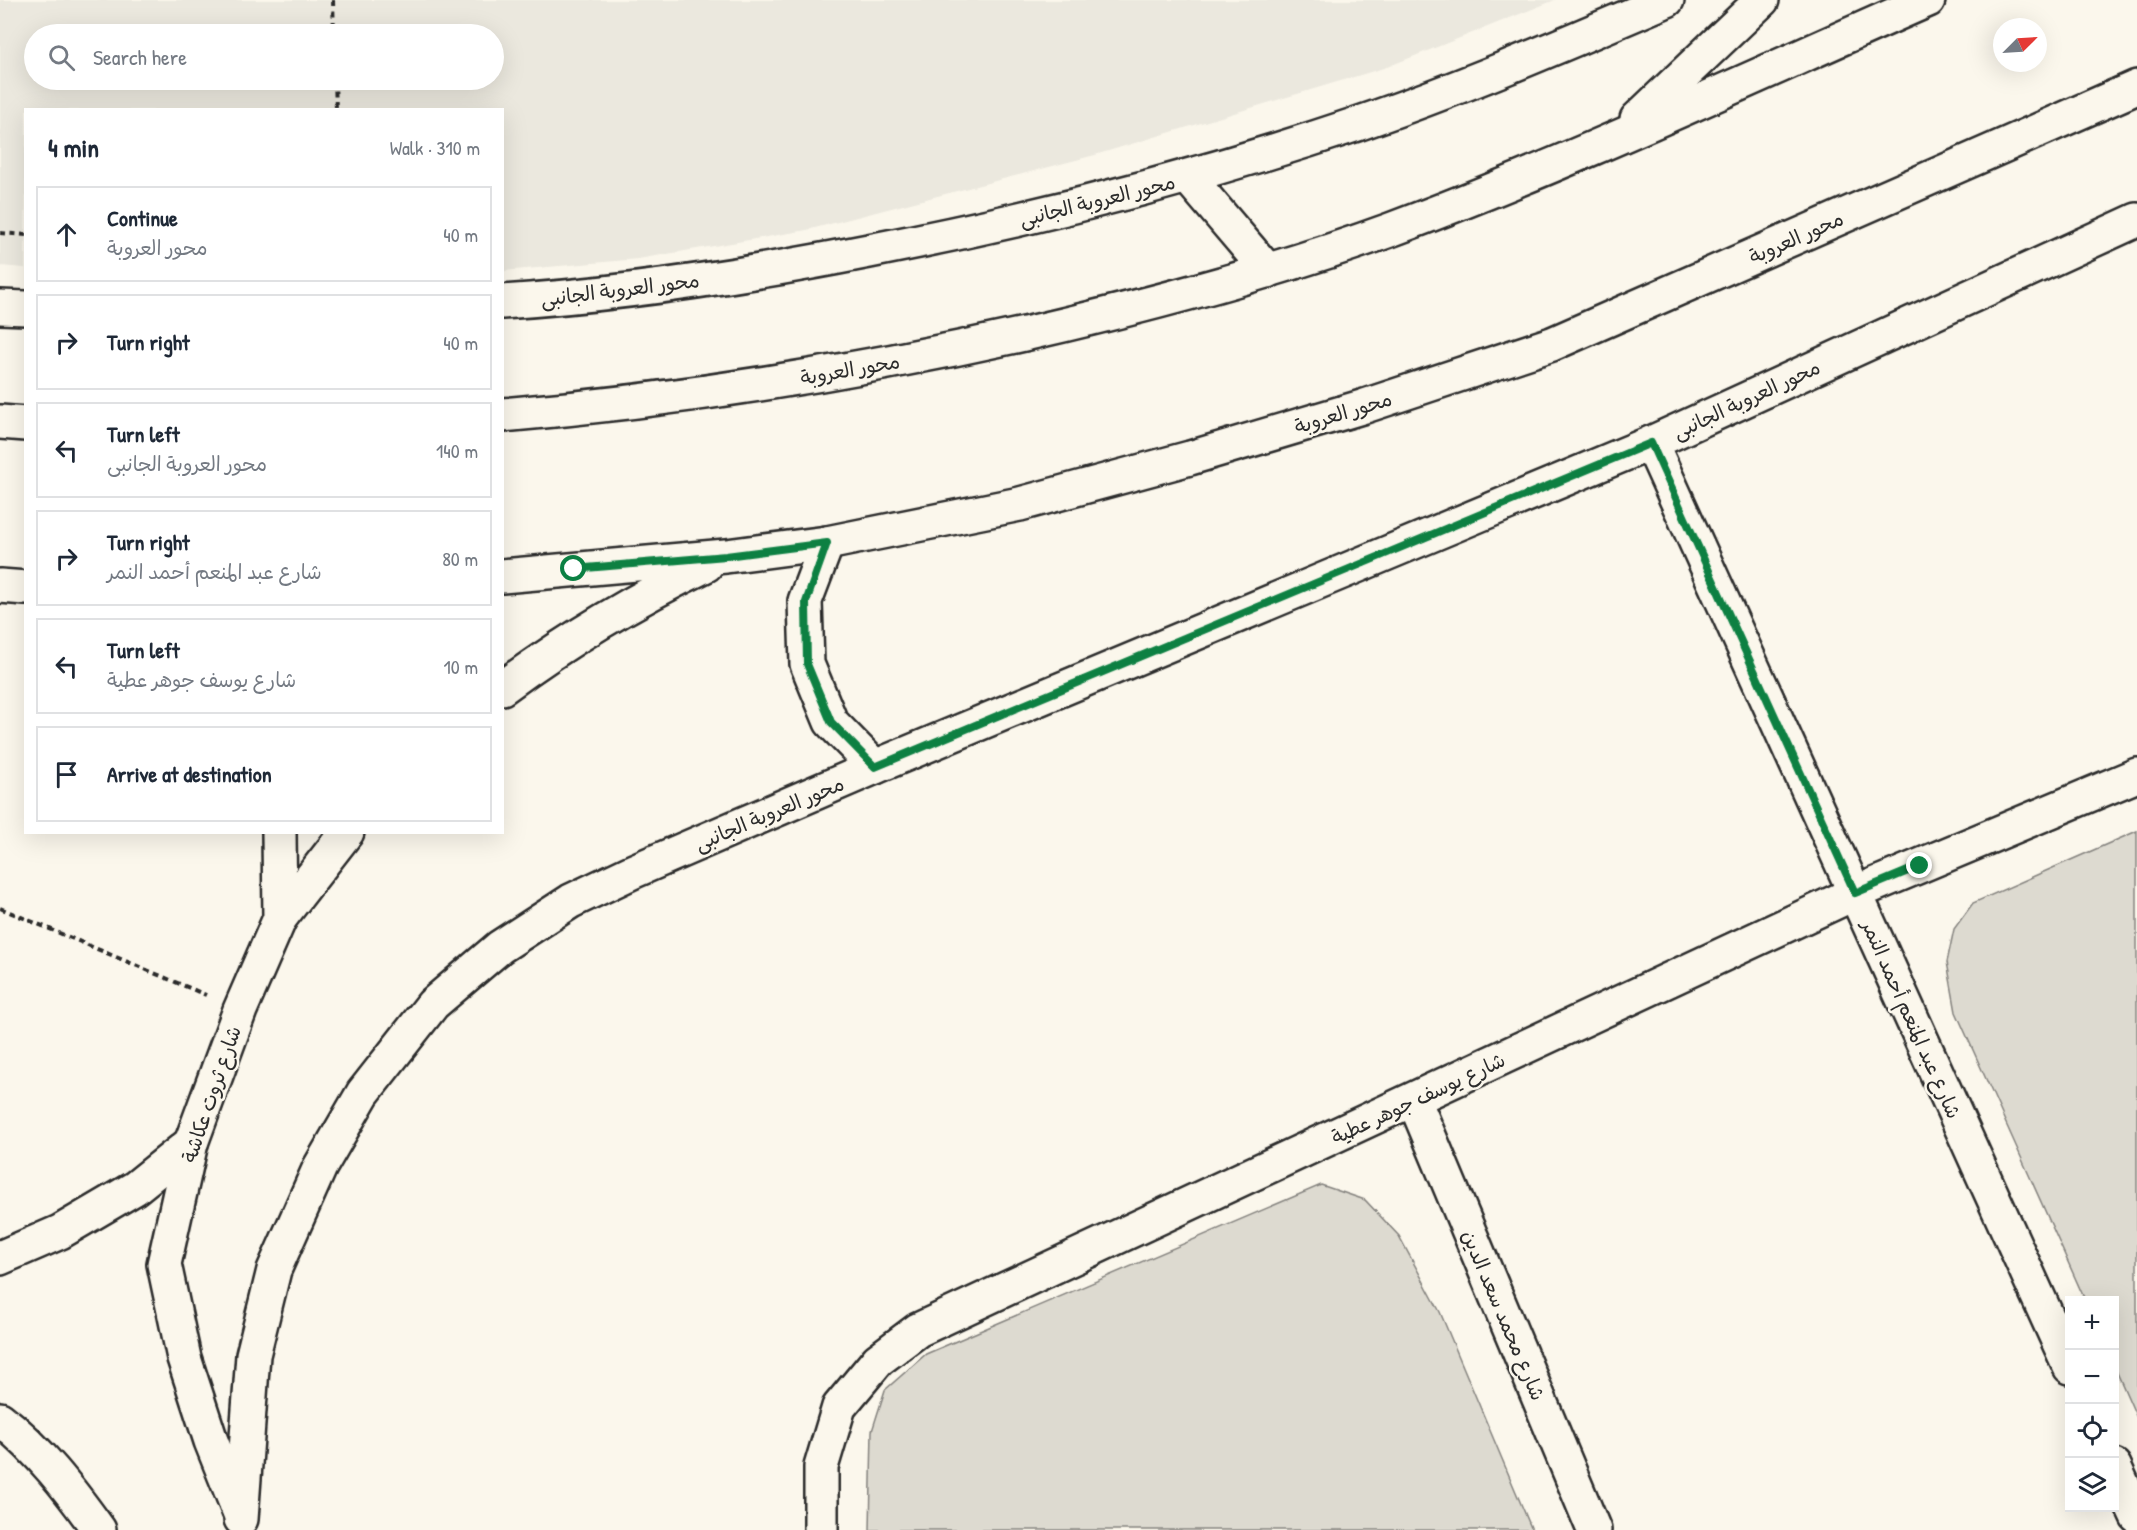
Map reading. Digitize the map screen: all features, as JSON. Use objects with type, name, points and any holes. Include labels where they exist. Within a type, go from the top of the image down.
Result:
[{"type":"street","name":"محور العروبة الجانبى","points":[[504,302],[563,298],[774,270],[983,229],[1188,177],[1358,123],[1524,61],[1667,0]]},
{"type":"street","points":[[1620,134],[1762,0]]},
{"type":"street","name":"محور العروبة","points":[[504,415],[582,408],[756,386],[928,355],[1099,317],[1268,271],[1409,222],[1505,185],[1928,0]]},
{"type":"street","name":"محور العروبة","points":[[504,576],[726,556],[827,543],[1020,504],[1190,458],[1365,406],[1552,344],[2137,87]]},
{"type":"street","points":[[1188,177],[1268,271]]},
{"type":"street","name":"محور العروبة الجانبى","points":[[244,1524],[253,1355],[274,1270],[320,1167],[358,1102],[433,1004],[500,947],[571,902],[634,871],[875,767],[1651,443],[2137,220]]},
{"type":"street","points":[[0,307],[24,308]]},
{"type":"street","points":[[0,422],[24,424]]},
{"type":"street","name":"شارع عبد المنعم أحمد النمر","points":[[1651,443],[2065,1356]]},
{"type":"street","points":[[827,543],[806,602],[807,664],[831,722],[875,767]]},
{"type":"street","points":[[504,687],[556,648],[639,598],[726,556]]},
{"type":"street","points":[[0,586],[24,588]]},
{"type":"street","name":"شارع يوسف جوهر عطية","points":[[820,1530],[821,1467],[839,1407],[878,1360],[918,1330],[1855,893],[2137,775]]},
{"type":"street","name":"شارع ثروت عكاشة","points":[[244,1524],[211,1441],[184,1359],[164,1264],[191,1143],[240,1010],[280,918],[279,834]]},
{"type":"street","points":[[280,918],[345,834]]},
{"type":"street","name":"شارع محمد سعد الدين","points":[[1413,1100],[1594,1530]]},
{"type":"street","points":[[0,1258],[60,1232],[135,1188],[191,1143]]},
{"type":"street","points":[[0,1419],[17,1432],[83,1507],[99,1530]]},
{"type":"street","points":[[2119,1475],[2137,1516]]},
{"type":"path","points":[[333,0],[334,24]]},
{"type":"path","points":[[335,90],[336,108]]},
{"type":"path","points":[[0,233],[24,235]]},
{"type":"path","points":[[0,908],[240,1010]]},
{"type":"shaded area","points":[[0,0],[1555,0],[1387,67],[1095,155],[807,230],[638,259],[504,271],[504,108],[24,108],[24,268],[0,266]]},
{"type":"shaded area","points":[[2137,831],[2137,1418],[2119,1377],[2119,1296],[2083,1296],[1956,1012],[1947,962],[1954,929],[1973,903]]},
{"type":"shaded area","points":[[1321,1185],[1365,1200],[1399,1236],[1440,1312],[1532,1530],[870,1530],[872,1431],[885,1390],[926,1354]]},
{"type":"route","points":[[574,569],[726,556],[827,543],[806,602],[807,664],[831,722],[875,767],[1651,443],[1855,893],[1920,866]]}]
